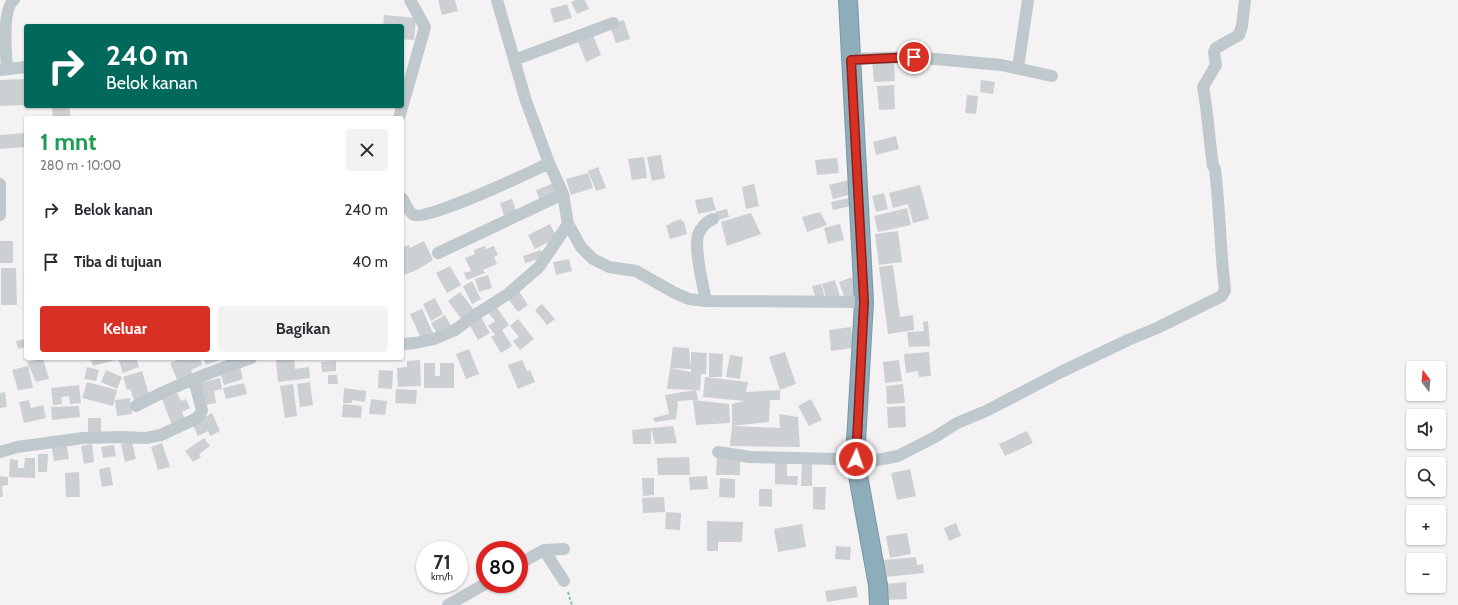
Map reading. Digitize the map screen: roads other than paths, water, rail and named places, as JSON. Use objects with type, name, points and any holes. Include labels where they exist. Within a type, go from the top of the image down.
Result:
[{"type":"highway","points":[[848,0],[864,302],[856,459],[878,585],[879,605]]},
{"type":"street","points":[[14,0],[8,10],[3,69],[24,68]]},
{"type":"street","points":[[404,103],[425,27],[410,0]]},
{"type":"street","points":[[497,0],[526,101],[549,164],[563,194],[568,224],[581,247],[593,259],[609,267],[636,271],[689,300],[864,302]]},
{"type":"street","points":[[1018,68],[1028,0]]},
{"type":"street","points":[[718,452],[750,457],[877,460],[898,456],[935,437],[957,423],[1222,296],[1225,290],[1219,206],[1215,169],[1213,166],[1209,140],[1208,113],[1203,87],[1216,65],[1214,52],[1216,48],[1239,35],[1245,0]]},
{"type":"street","points":[[514,60],[613,23]]},
{"type":"street","points":[[851,60],[914,57],[1002,65],[1052,76]]},
{"type":"street","points":[[404,201],[414,215],[420,216],[430,214],[549,164]]},
{"type":"street","points":[[0,184],[0,215]]},
{"type":"street","points":[[438,253],[563,194]]},
{"type":"street","points":[[706,301],[700,270],[698,235],[703,226],[714,219]]},
{"type":"street","points":[[404,344],[415,344],[434,339],[455,330],[508,294],[539,268],[568,224]]},
{"type":"street","points":[[136,406],[194,380],[246,360]]},
{"type":"street","points":[[0,452],[17,447],[83,438],[146,438],[161,435],[193,420],[201,413],[202,410],[194,380]]},
{"type":"street","points":[[528,559],[544,550],[564,549]]},
{"type":"street","points":[[544,550],[564,582]]},
{"type":"street","points":[[448,605],[476,589]]}]
